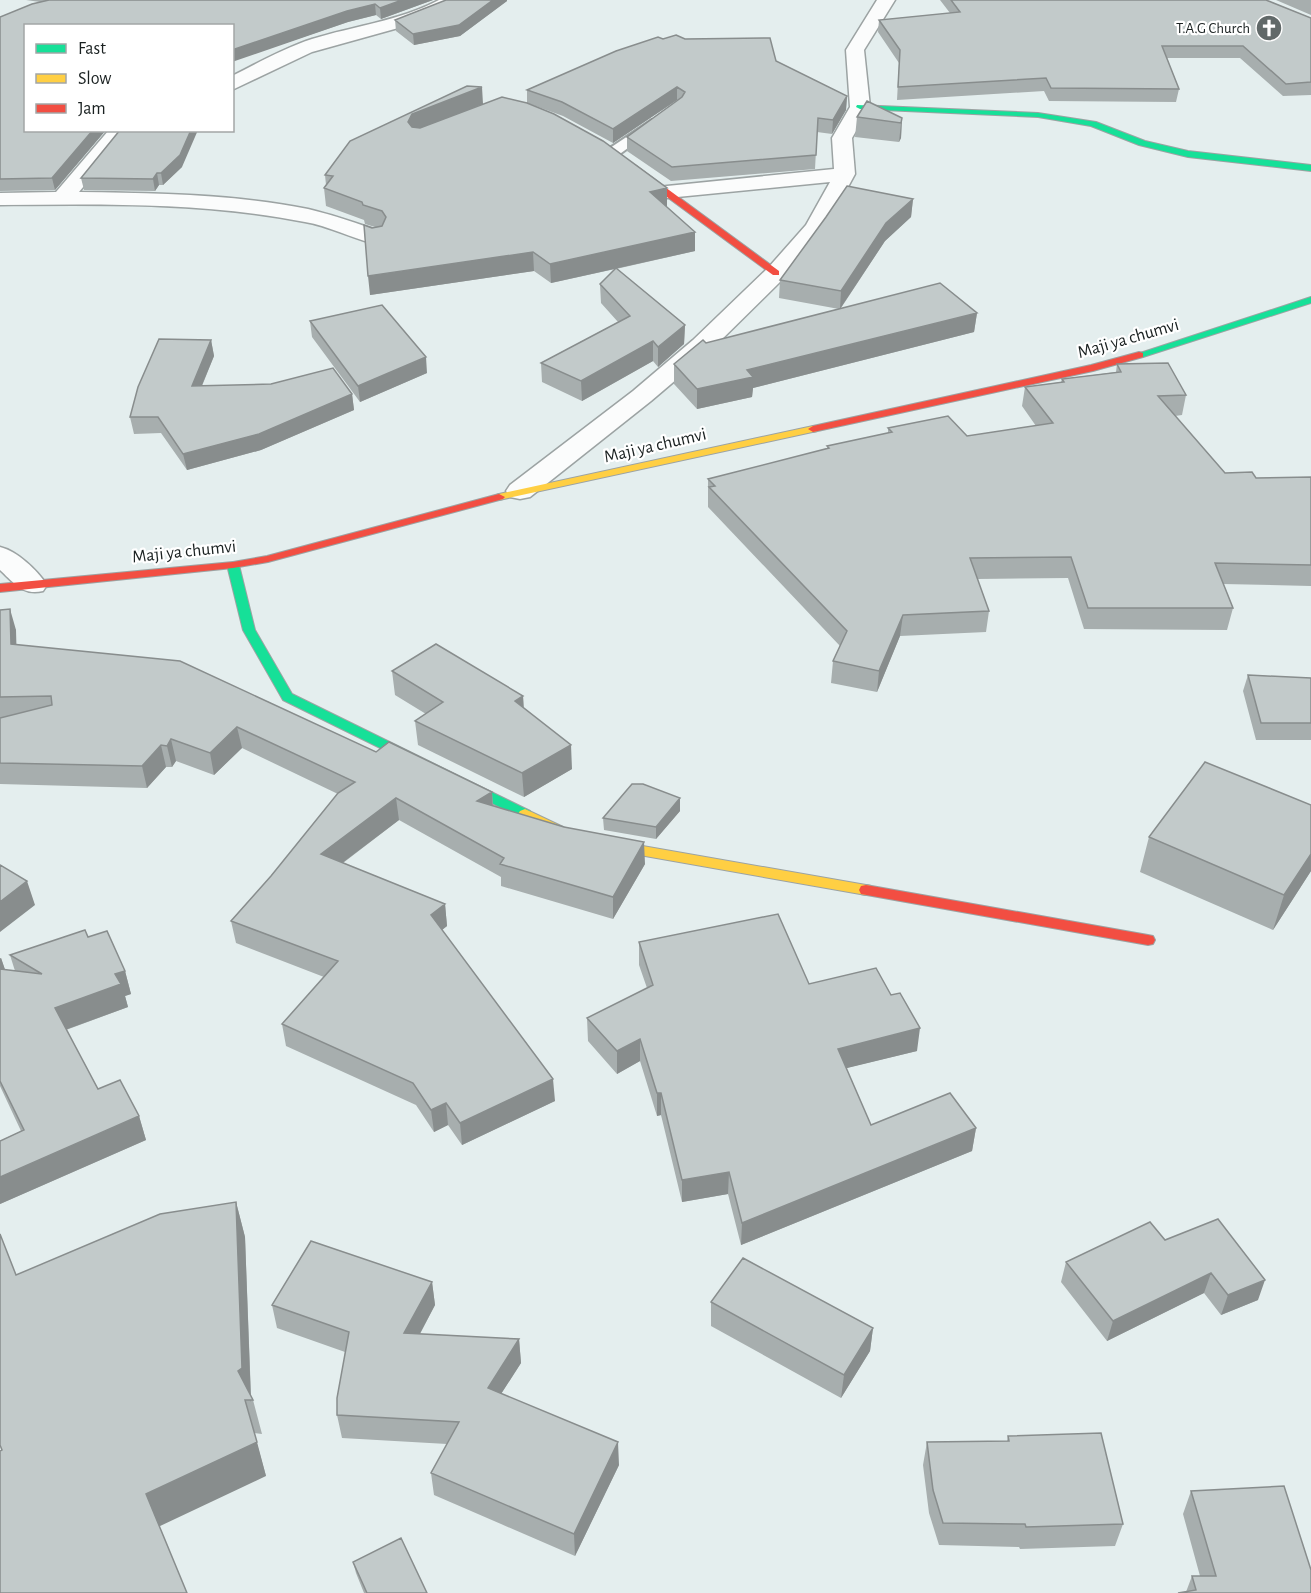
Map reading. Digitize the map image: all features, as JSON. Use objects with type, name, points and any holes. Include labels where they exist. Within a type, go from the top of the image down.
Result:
[{"type":"street","points":[[405,0],[435,10]]},
{"type":"street","points":[[234,83],[316,44],[408,20],[435,10],[452,0]]},
{"type":"street","points":[[520,491],[642,396],[702,345],[776,273],[815,228],[844,174],[842,138],[860,106],[855,50],[886,0]]},
{"type":"street","points":[[860,106],[1038,115],[1093,124],[1142,143],[1188,154],[1311,168]]},
{"type":"street","points":[[62,198],[118,132]]},
{"type":"street","points":[[596,144],[668,192],[776,273]]},
{"type":"street","points":[[668,192],[844,174]]},
{"type":"street","points":[[0,199],[150,199],[276,211],[311,216],[375,237]]},
{"type":"street","name":"Maji ya chumvi","points":[[0,588],[233,565],[268,559],[520,491],[618,472],[1093,368],[1158,350],[1311,300]]},
{"type":"street","points":[[0,555],[33,585]]},
{"type":"street","points":[[233,565],[249,630],[287,697],[577,839],[1148,940]]},
{"type":"lane","points":[[612,153],[667,113]]},
{"type":"building","points":[[49,0],[402,0],[380,8],[375,4],[347,11],[234,49],[234,24],[24,24],[24,132],[91,132],[52,178],[0,179],[0,17]]},
{"type":"building","points":[[446,0],[493,0],[459,25],[413,34],[395,20]]},
{"type":"building","points":[[951,0],[1266,0],[1311,18],[1311,82],[1286,84],[1243,46],[1162,46],[1179,89],[1051,88],[1046,78],[898,87],[900,50],[879,20],[960,12]]},
{"type":"building","points":[[676,35],[685,39],[770,38],[776,61],[847,96],[833,120],[818,118],[816,155],[672,167],[627,137],[682,97],[685,92],[677,87],[613,129],[562,102],[527,90],[616,51],[658,37],[663,39]]},
{"type":"building","points":[[467,86],[482,87],[412,114],[408,122],[412,127],[420,128],[502,97],[527,103],[554,114],[603,141],[667,188],[650,192],[695,232],[550,264],[533,252],[368,276],[364,225],[372,228],[382,226],[386,217],[382,211],[324,188],[333,176],[325,175],[350,141]]},
{"type":"building","points":[[867,101],[902,118],[901,123],[857,117]]},
{"type":"building","points":[[118,132],[190,132],[180,155],[161,173],[157,173],[153,179],[81,178]]},
{"type":"building","points":[[847,186],[913,199],[886,223],[841,291],[780,280],[826,217]]},
{"type":"building","points":[[616,268],[685,325],[658,347],[653,341],[581,381],[541,363],[630,316],[600,284]]},
{"type":"building","points":[[940,283],[977,313],[747,370],[753,377],[697,389],[674,364],[703,340],[706,343]]},
{"type":"building","points":[[382,305],[426,357],[358,386],[310,321]]},
{"type":"building","points":[[159,339],[211,340],[192,386],[271,384],[333,368],[352,394],[259,434],[183,454],[158,417],[130,417],[138,387]]},
{"type":"building","points":[[1168,363],[1186,395],[1158,396],[1225,473],[1252,472],[1256,478],[1311,477],[1311,565],[1215,563],[1233,608],[1088,608],[1071,557],[970,558],[989,611],[903,615],[879,671],[833,661],[847,631],[709,487],[715,486],[708,479],[829,448],[827,446],[892,432],[888,428],[948,416],[967,436],[1053,423],[1025,387],[1064,382],[1062,379],[1121,372],[1117,364]]},
{"type":"building","points":[[10,609],[11,644],[180,661],[376,752],[389,742],[492,792],[477,801],[564,827],[644,842],[613,897],[500,864],[504,858],[396,798],[321,854],[445,904],[431,915],[553,1079],[460,1123],[446,1103],[431,1110],[413,1083],[282,1024],[338,961],[231,921],[271,876],[338,793],[355,782],[237,727],[210,753],[171,739],[167,746],[161,745],[142,766],[0,763],[0,718],[52,705],[51,696],[0,697],[0,610]]},
{"type":"building","points":[[436,644],[523,696],[515,701],[571,745],[522,773],[415,721],[443,702],[392,671]]},
{"type":"building","points":[[1248,675],[1311,678],[1311,723],[1261,723]]},
{"type":"building","points":[[1205,762],[1311,805],[1311,854],[1284,895],[1149,837]]},
{"type":"building","points":[[632,784],[643,784],[680,798],[656,827],[603,818]]},
{"type":"building","points":[[0,865],[27,881],[0,902]]},
{"type":"building","points":[[778,914],[809,984],[876,968],[891,995],[900,993],[920,1028],[838,1049],[871,1125],[950,1093],[976,1128],[742,1223],[729,1172],[682,1180],[661,1093],[657,1093],[640,1039],[617,1051],[587,1018],[653,985],[639,942]]},
{"type":"building","points":[[85,930],[88,937],[107,931],[125,971],[115,974],[121,984],[55,1008],[98,1089],[120,1080],[139,1116],[0,1177],[0,1141],[24,1130],[0,1081],[0,969],[42,974],[10,955]]},
{"type":"building","points":[[236,1202],[242,1368],[238,1371],[253,1400],[245,1400],[257,1442],[146,1494],[187,1593],[0,1593],[0,1451],[2,1450],[0,1445],[0,1234],[16,1275],[160,1214]]},
{"type":"building","points":[[1218,1219],[1265,1280],[1228,1295],[1211,1273],[1113,1321],[1066,1262],[1150,1222],[1165,1240]]},
{"type":"building","points":[[311,1241],[432,1282],[404,1333],[519,1339],[488,1388],[618,1442],[574,1534],[431,1473],[459,1422],[337,1415],[337,1398],[349,1332],[272,1305]]},
{"type":"building","points":[[743,1258],[873,1328],[844,1375],[711,1302]]},
{"type":"building","points":[[1101,1433],[1123,1524],[1026,1527],[1025,1524],[943,1523],[933,1490],[927,1442],[1009,1441],[1008,1436]]},
{"type":"building","points":[[1284,1486],[1311,1570],[1311,1593],[1178,1593],[1196,1590],[1192,1576],[1216,1576],[1191,1491]]},
{"type":"building","points":[[401,1538],[427,1593],[367,1593],[353,1562]]},
{"type":"traffic: fast","points":[[860,107],[1038,115],[1093,124],[1142,143],[1188,154],[1311,168]]},
{"type":"traffic: fast","points":[[1139,355],[1311,300]]},
{"type":"traffic: fast","points":[[233,565],[249,630],[287,697],[525,814]]},
{"type":"traffic: slow","points":[[499,497],[813,429]]},
{"type":"traffic: slow","points":[[525,814],[577,839],[866,890]]},
{"type":"traffic: jam","points":[[632,167],[776,273]]},
{"type":"traffic: jam","points":[[813,429],[1093,368],[1139,355]]},
{"type":"traffic: jam","points":[[0,588],[233,565],[268,559],[499,497]]},
{"type":"traffic: jam","points":[[866,890],[1148,940]]},
{"type":"place","name":"T.A.G Church","points":[[1269,28]]}]
